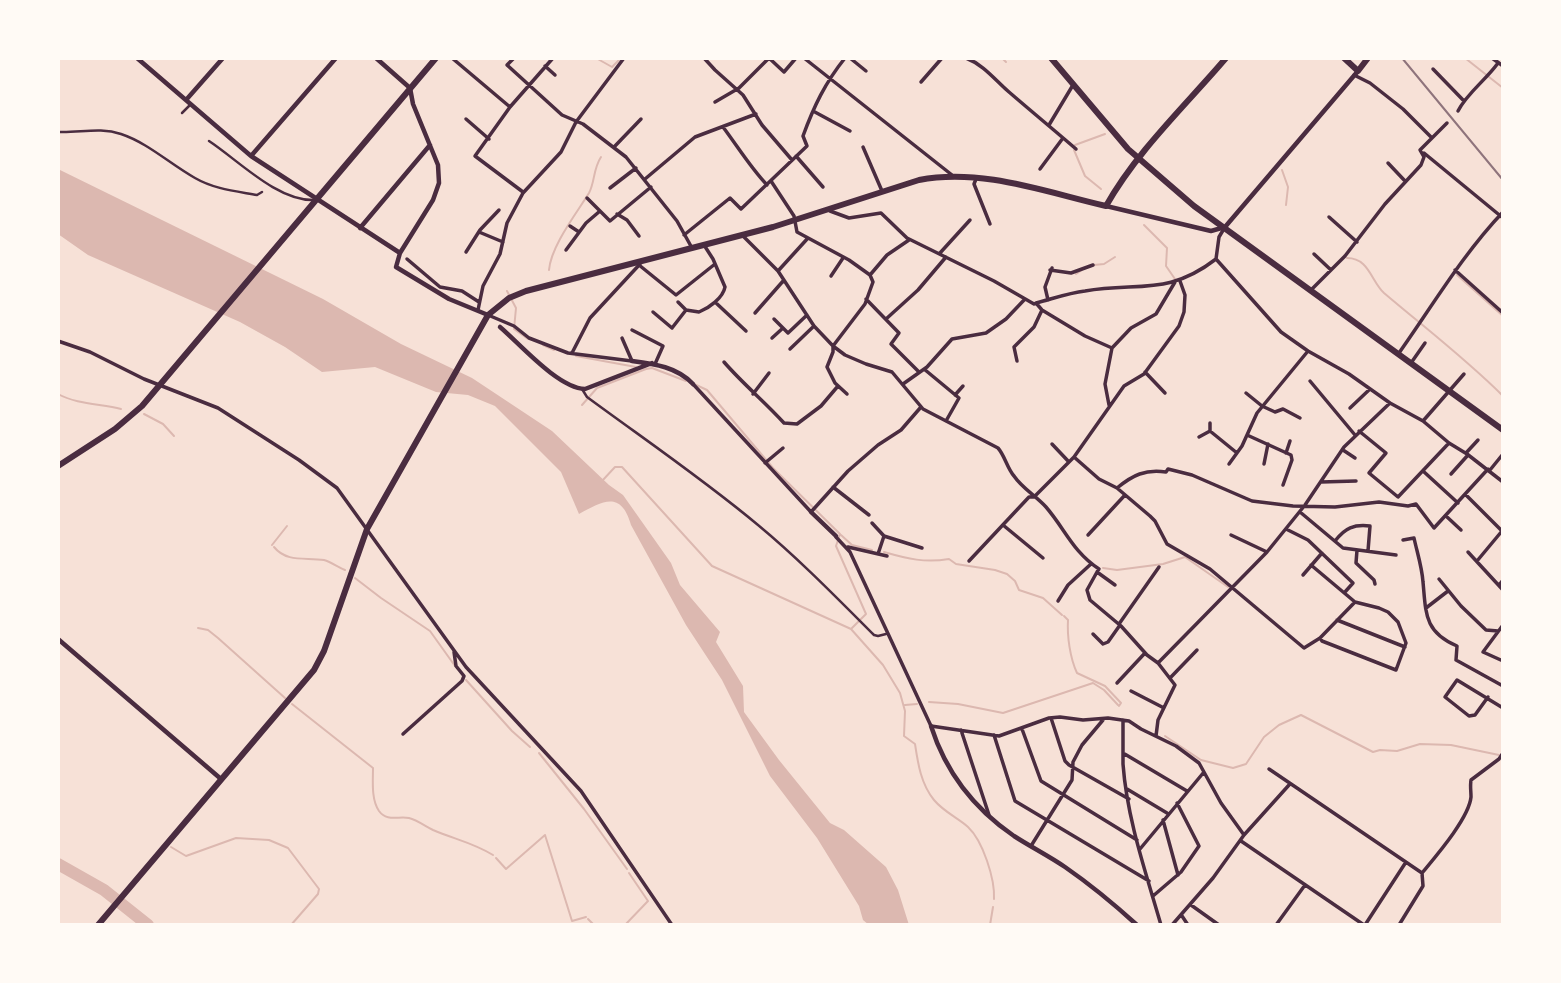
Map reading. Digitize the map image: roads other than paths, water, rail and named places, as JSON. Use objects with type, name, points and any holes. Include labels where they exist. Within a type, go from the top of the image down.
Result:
[{"type":"main road","points":[[58,466],[115,429],[142,406],[436,58]]},
{"type":"main road","points":[[1051,58],[1114,134],[1194,206],[1503,430]]},
{"type":"main road","points":[[98,925],[320,661],[369,525],[487,316],[509,298],[526,291],[641,263],[795,220],[919,180],[952,175],[977,177],[1106,206],[1119,183],[1226,58]]},
{"type":"main road","points":[[1344,58],[1356,73],[1368,58]]},
{"type":"street","points":[[137,58],[251,156],[400,253]]},
{"type":"street","points":[[182,113],[222,58]]},
{"type":"street","points":[[251,156],[336,58]]},
{"type":"street","points":[[376,58],[410,88],[439,165],[439,183],[433,200],[400,253],[396,267],[449,299],[478,310],[553,373],[571,386],[582,389],[653,364],[663,346],[632,330]]},
{"type":"street","points":[[452,58],[510,107]]},
{"type":"street","points":[[514,58],[507,65],[528,85],[562,115],[583,124],[615,146],[636,168],[692,248]]},
{"type":"street","points":[[523,192],[475,156],[510,107],[552,58]]},
{"type":"street","points":[[478,310],[483,286],[500,254],[507,223],[523,192],[561,152],[576,122],[624,58]]},
{"type":"street","points":[[704,58],[737,89],[762,125],[792,160]]},
{"type":"street","points":[[715,102],[737,89],[768,58],[784,72],[796,58]]},
{"type":"street","points":[[804,58],[952,175]]},
{"type":"street","points":[[684,235],[728,199],[741,209],[807,146],[803,136],[828,78],[847,58],[866,71]]},
{"type":"street","points":[[921,82],[942,58]]},
{"type":"street","points":[[966,58],[975,61],[995,77],[1076,149]]},
{"type":"street","points":[[1458,111],[1464,101],[1501,63],[1492,58]]},
{"type":"street","points":[[545,66],[555,75]]},
{"type":"street","points":[[1433,69],[1464,101]]},
{"type":"street","points":[[1036,303],[1084,291],[1178,282],[1199,273],[1216,259],[1219,237],[1225,227],[1356,73],[1403,109],[1432,138]]},
{"type":"street","points":[[1049,125],[1074,85]]},
{"type":"street","points":[[813,111],[850,131]]},
{"type":"street","points":[[645,179],[695,137],[756,114]]},
{"type":"street","points":[[466,119],[489,139]]},
{"type":"street","points":[[615,146],[642,119]]},
{"type":"street","points":[[1311,290],[1332,271],[1421,165],[1424,158],[1420,150],[1447,123]]},
{"type":"street","points":[[723,127],[741,149],[750,167],[769,183],[795,220],[797,232],[870,275],[873,282],[865,304],[833,345],[827,367],[838,386],[847,394]]},
{"type":"street","points":[[58,132],[100,129],[120,133],[136,139],[208,184],[257,194],[262,192]]},
{"type":"street","points":[[1040,169],[1063,138]]},
{"type":"street","points":[[209,141],[261,179],[304,200],[316,200]]},
{"type":"street","points":[[360,228],[430,145]]},
{"type":"street","points":[[863,147],[882,191]]},
{"type":"street","points":[[1422,152],[1501,217]]},
{"type":"street","points":[[796,156],[823,187]]},
{"type":"street","points":[[1388,163],[1405,181]]},
{"type":"street","points":[[610,188],[636,168]]},
{"type":"street","points":[[977,177],[974,184],[990,224]]},
{"type":"street","points":[[587,198],[610,221],[651,187]]},
{"type":"street","points":[[1106,206],[1211,231],[1225,227]]},
{"type":"street","points":[[827,209],[849,218],[880,213],[910,239],[1036,303],[1042,310],[1085,336],[1112,348]]},
{"type":"street","points":[[466,252],[478,232],[499,210]]},
{"type":"street","points":[[566,250],[600,211]]},
{"type":"street","points":[[1398,353],[1455,270],[1503,212]]},
{"type":"street","points":[[617,214],[627,220],[639,236]]},
{"type":"street","points":[[1329,217],[1357,242]]},
{"type":"street","points":[[940,253],[970,220]]},
{"type":"street","points":[[570,226],[579,232]]},
{"type":"street","points":[[478,232],[503,242]]},
{"type":"street","points":[[742,235],[778,271],[814,326],[845,355],[892,372],[920,407],[998,447],[1012,475],[1059,523],[1069,542],[1099,569],[1087,590],[1090,600],[1158,663],[1175,685],[1175,691],[1158,720],[1156,736]]},
{"type":"street","points":[[778,271],[808,238]]},
{"type":"street","points":[[870,275],[887,255],[910,239]]},
{"type":"street","points":[[678,302],[686,310],[699,312],[715,302],[724,292],[725,287],[704,245]]},
{"type":"street","points":[[1314,254],[1332,271]]},
{"type":"street","points":[[886,319],[918,290],[946,257]]},
{"type":"street","points":[[831,276],[843,258]]},
{"type":"street","points":[[407,259],[440,287],[462,291],[479,302]]},
{"type":"street","points":[[1216,259],[1281,332],[1390,403],[1423,421],[1503,482]]},
{"type":"street","points":[[572,353],[590,318],[641,263],[677,295],[715,264]]},
{"type":"street","points":[[1048,300],[1045,287],[1051,269],[1071,273],[1093,265]]},
{"type":"street","points":[[1455,270],[1503,313]]},
{"type":"street","points":[[755,313],[784,280]]},
{"type":"street","points":[[1109,406],[1105,384],[1112,348],[1131,328],[1156,314],[1178,282]]},
{"type":"street","points":[[969,561],[1029,497],[1034,497],[1074,457],[1124,386],[1145,372],[1179,326],[1184,312],[1185,295],[1178,282]]},
{"type":"street","points":[[866,299],[899,333],[891,344],[959,398],[946,421]]},
{"type":"street","points":[[904,384],[952,339],[986,333],[1006,319],[1025,299]]},
{"type":"street","points":[[715,302],[746,331]]},
{"type":"street","points":[[653,312],[672,328],[686,310]]},
{"type":"street","points":[[1017,361],[1014,347],[1034,327],[1042,310]]},
{"type":"street","points":[[774,319],[788,333],[807,315]]},
{"type":"street","points":[[487,316],[514,326],[528,338],[572,353],[653,364],[669,368],[686,377],[846,547],[926,713],[939,750],[953,777],[968,797],[990,817],[1101,893],[1137,925]]},
{"type":"street","points":[[790,349],[814,326]]},
{"type":"street","points":[[772,338],[783,328]]},
{"type":"street","points":[[622,338],[632,361]]},
{"type":"street","points":[[792,338],[796,343]]},
{"type":"street","points":[[58,341],[90,352],[218,408],[337,488],[369,525],[480,684],[581,791],[672,925]]},
{"type":"street","points":[[1411,363],[1425,343]]},
{"type":"street","points":[[1229,464],[1262,406],[1308,351]]},
{"type":"street","points":[[724,362],[784,423],[797,424],[821,406],[838,386]]},
{"type":"street","points":[[1145,372],[1165,393]]},
{"type":"street","points":[[753,394],[769,373]]},
{"type":"street","points":[[1423,421],[1464,374]]},
{"type":"street","points":[[1310,380],[1357,433],[1386,453],[1369,473],[1398,497],[1449,443]]},
{"type":"street","points":[[955,396],[963,386]]},
{"type":"street","points":[[582,389],[587,397],[655,445],[764,530],[874,635],[886,634]]},
{"type":"street","points":[[1350,408],[1370,389]]},
{"type":"street","points":[[1246,393],[1262,406],[1275,411],[1283,408],[1300,418]]},
{"type":"street","points":[[1158,663],[1266,552],[1300,512],[1357,433],[1390,403]]},
{"type":"street","points":[[811,512],[878,445],[901,430],[920,407]]},
{"type":"street","points":[[1210,423],[1210,431]]},
{"type":"street","points":[[1210,431],[1237,453]]},
{"type":"street","points":[[1199,437],[1210,431]]},
{"type":"street","points":[[1247,435],[1291,455],[1292,460],[1283,485]]},
{"type":"street","points":[[1451,474],[1478,440]]},
{"type":"street","points":[[1286,453],[1290,441]]},
{"type":"street","points":[[1052,444],[1069,461]]},
{"type":"street","points":[[1264,464],[1268,444]]},
{"type":"street","points":[[767,462],[783,448]]},
{"type":"street","points":[[1343,450],[1354,458]]},
{"type":"street","points":[[1117,488],[1147,470],[1166,472],[1168,469],[1192,475],[1252,500],[1335,507],[1379,502],[1408,506],[1416,504],[1434,528],[1503,454]]},
{"type":"street","points":[[1074,457],[1099,479],[1117,488],[1155,521],[1167,544],[1210,569],[1304,649],[1320,638],[1355,602]]},
{"type":"street","points":[[1423,471],[1458,503]]},
{"type":"street","points":[[1321,482],[1356,481]]},
{"type":"street","points":[[834,487],[869,515]]},
{"type":"street","points":[[1465,494],[1502,532],[1477,561]]},
{"type":"street","points":[[1088,535],[1125,495]]},
{"type":"street","points":[[1300,512],[1343,548],[1396,555]]},
{"type":"street","points":[[1446,516],[1461,530]]},
{"type":"street","points":[[872,523],[884,536],[922,548]]},
{"type":"street","points":[[1003,525],[1044,558]]},
{"type":"street","points":[[1335,541],[1343,530],[1360,525],[1370,526],[1368,551]]},
{"type":"street","points":[[1286,529],[1301,534],[1353,583],[1345,592]]},
{"type":"street","points":[[1231,535],[1266,552]]},
{"type":"street","points":[[878,554],[884,536]]},
{"type":"street","points":[[1403,540],[1414,538],[1428,621],[1432,630],[1444,641],[1457,646],[1455,660],[1503,686]]},
{"type":"street","points":[[846,547],[887,556]]},
{"type":"street","points":[[1357,550],[1356,564],[1375,584]]},
{"type":"street","points":[[1468,551],[1503,590]]},
{"type":"street","points":[[1303,575],[1322,552]]},
{"type":"street","points":[[1058,601],[1068,585],[1091,564]]},
{"type":"street","points":[[1311,565],[1355,602],[1388,612],[1404,633],[1405,647],[1396,670],[1320,638]]},
{"type":"street","points":[[1093,634],[1103,643],[1108,642],[1159,567]]},
{"type":"street","points":[[1097,572],[1115,585]]},
{"type":"street","points":[[1439,579],[1486,630],[1498,631]]},
{"type":"street","points":[[1499,585],[1503,580]]},
{"type":"street","points":[[1063,581],[1068,585]]},
{"type":"street","points":[[1426,608],[1448,591]]},
{"type":"street","points":[[1337,620],[1405,647]]},
{"type":"street","points":[[1503,625],[1483,652],[1503,661]]},
{"type":"street","points":[[58,639],[221,780]]},
{"type":"street","points":[[403,734],[462,681],[464,676],[456,666],[454,650]]},
{"type":"street","points":[[1171,677],[1197,650]]},
{"type":"street","points":[[1117,682],[1145,653]]},
{"type":"street","points":[[1188,659],[1194,663]]},
{"type":"street","points":[[1488,697],[1475,715],[1469,716],[1445,697],[1457,680],[1488,697],[1503,708]]},
{"type":"street","points":[[1131,691],[1164,708]]},
{"type":"street","points":[[931,726],[999,736],[1051,718],[1129,721],[1199,763],[1244,835]]},
{"type":"street","points":[[1051,718],[1065,761],[1129,799]]},
{"type":"street","points":[[1031,846],[1073,780],[1073,762],[1082,745],[1104,719]]},
{"type":"street","points":[[1123,720],[1127,789],[1137,840],[1161,925]]},
{"type":"street","points":[[1022,729],[1041,781],[1137,840]]},
{"type":"street","points":[[961,730],[990,817]]},
{"type":"street","points":[[994,735],[1015,801],[1149,881]]},
{"type":"street","points":[[1124,753],[1188,791]]},
{"type":"street","points":[[1399,925],[1423,886],[1422,873],[1464,814],[1471,799],[1471,780],[1503,753]]},
{"type":"street","points":[[1269,769],[1422,873]]},
{"type":"street","points":[[1140,849],[1203,772]]},
{"type":"street","points":[[1172,925],[1213,878],[1244,835],[1289,785]]},
{"type":"street","points":[[1127,789],[1168,814]]},
{"type":"street","points":[[1153,896],[1178,875],[1199,846],[1177,803]]},
{"type":"street","points":[[1163,820],[1178,875]]},
{"type":"street","points":[[1241,841],[1364,925],[1406,862]]},
{"type":"street","points":[[1276,925],[1305,885]]},
{"type":"street","points":[[1191,905],[1219,925]]},
{"type":"street","points":[[1182,916],[1188,925]]},
{"type":"waterway","points":[[596,58],[612,67],[621,58]]},
{"type":"waterway","points":[[1002,58],[1006,62]]},
{"type":"waterway","points":[[1465,58],[1503,88]]},
{"type":"waterway","points":[[1075,145],[1105,134]]},
{"type":"waterway","points":[[1074,150],[1085,176],[1101,189]]},
{"type":"waterway","points":[[549,270],[559,241],[589,193],[601,157]]},
{"type":"waterway","points":[[1282,170],[1288,187],[1286,205]]},
{"type":"waterway","points":[[1144,225],[1167,248],[1166,266],[1175,279]]},
{"type":"waterway","points":[[1094,265],[1104,264],[1115,257]]},
{"type":"waterway","points":[[1347,258],[1365,266],[1384,293],[1460,356],[1503,396]]},
{"type":"waterway","points":[[1076,274],[1082,270]]},
{"type":"waterway","points":[[1457,275],[1503,316]]},
{"type":"waterway","points":[[507,291],[516,308],[514,329],[528,339]]},
{"type":"waterway","points":[[543,345],[554,350]]},
{"type":"waterway","points":[[576,356],[636,367]]},
{"type":"waterway","points":[[582,405],[597,388],[646,369],[652,368],[686,381]]},
{"type":"waterway","points":[[694,384],[707,390],[773,468],[840,534],[836,546],[866,614],[851,629]]},
{"type":"waterway","points":[[58,394],[80,402],[121,409]]},
{"type":"waterway","points":[[144,414],[163,424],[174,436]]},
{"type":"waterway","points":[[602,481],[615,467],[622,467],[712,566],[851,629],[883,665],[900,693],[905,711],[904,736],[915,744],[923,781],[930,794],[938,804],[968,827],[979,841],[990,871],[994,899]]},
{"type":"waterway","points":[[272,545],[287,526]]},
{"type":"waterway","points":[[841,535],[852,545],[872,550]]},
{"type":"waterway","points":[[274,547],[291,557],[324,560],[345,570]]},
{"type":"waterway","points":[[884,552],[917,560],[949,559],[956,564],[1007,574],[1015,581],[1019,590],[1043,598],[1062,615]]},
{"type":"waterway","points":[[1103,568],[1117,570],[1163,564],[1185,557],[1228,587]]},
{"type":"waterway","points":[[355,578],[430,631],[455,666]]},
{"type":"waterway","points":[[1064,616],[1068,620],[1072,661],[1077,673],[1105,686],[1121,703],[1119,706]]},
{"type":"waterway","points":[[198,628],[208,630],[218,638],[285,698]]},
{"type":"waterway","points":[[466,680],[530,747]]},
{"type":"waterway","points":[[929,702],[958,704],[1003,713],[1093,683],[1118,705]]},
{"type":"waterway","points":[[292,704],[373,768],[374,796],[376,806],[382,814],[389,818],[412,819],[493,855]]},
{"type":"waterway","points":[[905,705],[917,704]]},
{"type":"waterway","points":[[1165,736],[1201,760],[1233,768],[1246,764],[1264,737],[1279,725],[1301,715],[1373,752],[1397,751],[1420,744],[1451,745],[1499,755]]},
{"type":"waterway","points":[[539,753],[627,869]]},
{"type":"waterway","points":[[496,858],[506,869],[545,835],[572,921],[586,917]]},
{"type":"waterway","points":[[171,847],[186,856],[236,838],[269,840],[288,848],[319,889],[318,894],[291,925]]},
{"type":"waterway","points":[[58,864],[104,890],[148,925]]},
{"type":"waterway","points":[[625,925],[648,901],[629,873]]},
{"type":"waterway","points":[[990,925],[993,907]]},
{"type":"waterway","points":[[588,919],[594,925]]},
{"type":"railway","points":[[1402,58],[1503,180]]}]
